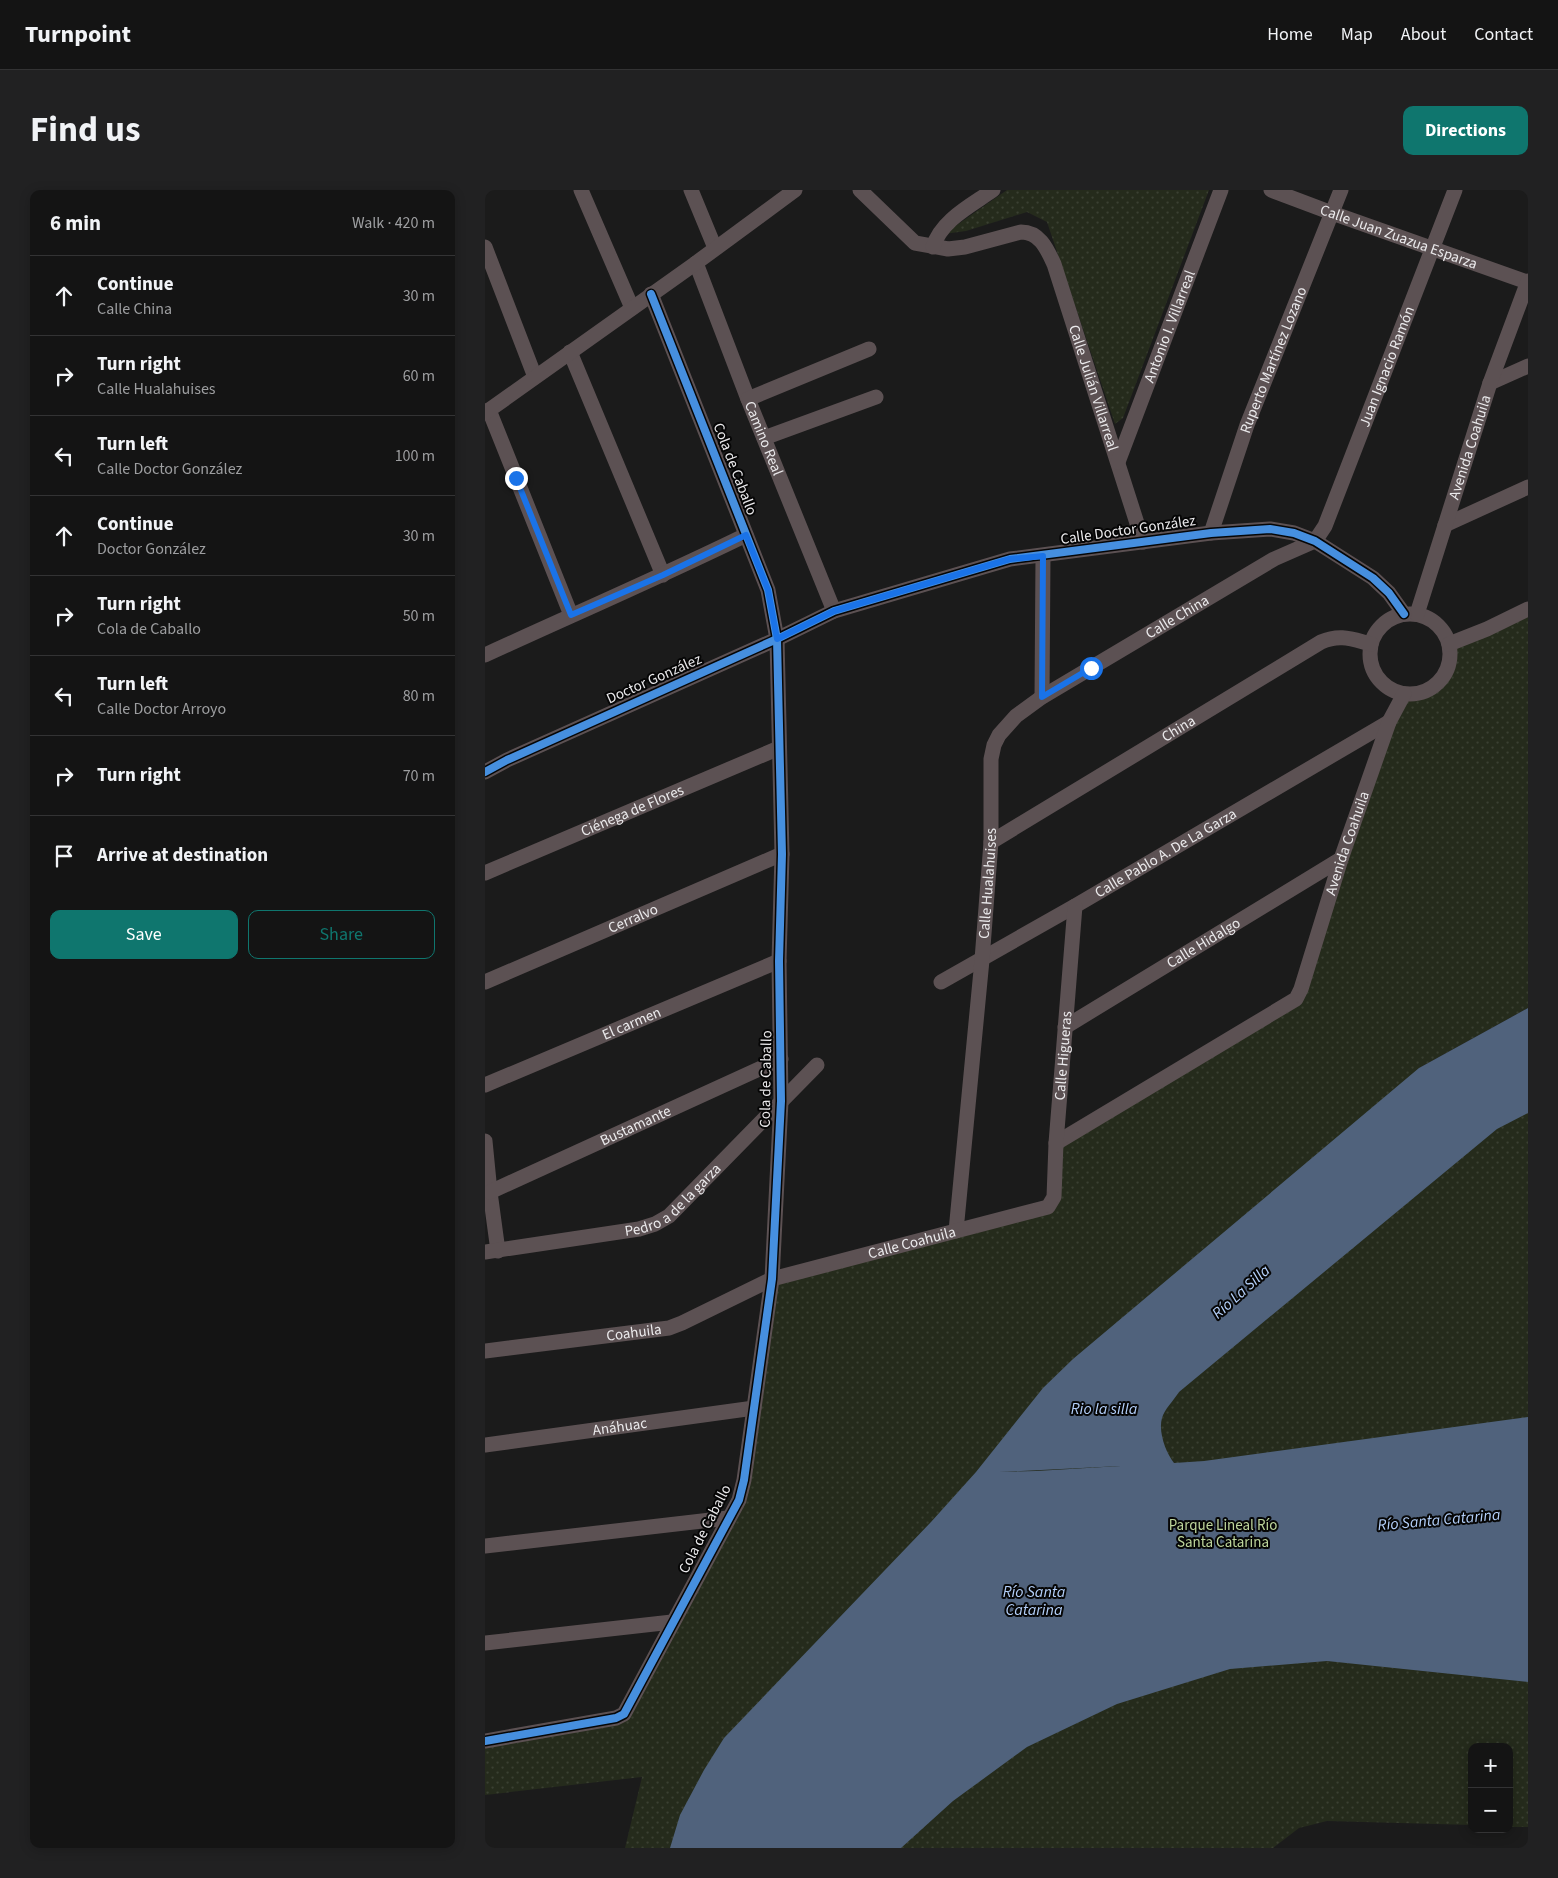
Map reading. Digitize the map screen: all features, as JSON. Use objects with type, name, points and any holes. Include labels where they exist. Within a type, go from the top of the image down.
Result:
[{"type":"street","points":[[581,190],[632,308]]},
{"type":"street","points":[[691,190],[715,248]]},
{"type":"street","points":[[571,615],[487,412],[795,190]]},
{"type":"street","points":[[860,190],[915,243],[933,246],[936,236],[947,224],[993,190]]},
{"type":"street","name":"Antonio I. Villarreal","points":[[1119,462],[1221,190]]},
{"type":"street","name":"Calle Juan Zuazua Esparza","points":[[1271,190],[1528,282]]},
{"type":"street","name":"Ruperto Martínez Lozano","points":[[1211,533],[1247,426],[1341,190]]},
{"type":"street","name":"Juan Ignacio Ramón","points":[[1315,542],[1325,526],[1455,190]]},
{"type":"street","name":"Calle Julián Villarreal","points":[[933,246],[948,249],[1021,232],[1029,232],[1036,236],[1046,248],[1054,264],[1119,462],[1143,542]]},
{"type":"street","points":[[485,247],[535,377]]},
{"type":"street","name":"Camino Real","points":[[696,263],[748,399],[834,611]]},
{"type":"street","name":"Avenida Coahuila","points":[[1410,614],[1445,525],[1491,383],[1528,282]]},
{"type":"street","name":"Cola de Caballo","points":[[485,1741],[622,1716],[739,1500],[744,1480],[772,1279],[781,1101],[779,961],[782,854],[777,639],[768,590],[651,294]]},
{"type":"street","points":[[748,399],[869,349]]},
{"type":"street","points":[[569,352],[663,575]]},
{"type":"street","points":[[1491,383],[1528,366]]},
{"type":"street","points":[[764,438],[877,398]]},
{"type":"street","points":[[1445,525],[1528,486]]},
{"type":"street","name":"Calle Doctor González","points":[[834,611],[1010,559],[1211,533],[1270,529],[1294,533],[1315,542],[1373,578],[1410,614]]},
{"type":"street","points":[[486,652],[663,575],[746,535]]},
{"type":"street","name":"Calle China","points":[[1042,697],[1274,559],[1315,542]]},
{"type":"street","points":[[1042,697],[1043,556]]},
{"type":"street","points":[[1449,644],[1487,629],[1528,609]]},
{"type":"street","name":"Doctor González","points":[[485,772],[507,760],[777,639],[834,611]]},
{"type":"street","points":[[1410,614],[1429,618],[1440,626],[1449,644],[1450,658],[1446,672],[1437,683],[1418,693],[1404,694],[1390,689],[1379,679],[1371,666],[1369,652],[1377,631],[1386,622],[1410,614]]},
{"type":"street","name":"China","points":[[991,842],[1321,642],[1330,638],[1342,637],[1371,644]]},
{"type":"street","name":"Avenida Coahuila","points":[[1056,1143],[1292,1003],[1298,996],[1341,859],[1389,722],[1404,694]]},
{"type":"street","name":"Calle Hualahuises","points":[[956,1231],[982,960],[991,842],[991,759],[994,745],[999,736],[1016,716],[1042,697]]},
{"type":"street","name":"Calle Pablo A. De La Garza","points":[[941,982],[982,960],[1389,722]]},
{"type":"street","name":"Ciénega de Flores","points":[[485,873],[779,748]]},
{"type":"street","name":"Cerralvo","points":[[485,982],[782,854]]},
{"type":"street","name":"Calle Hidalgo","points":[[1065,1027],[1341,859]]},
{"type":"street","name":"Calle Higueras","points":[[1051,1204],[1054,1197],[1056,1143],[1075,906]]},
{"type":"street","name":"El carmen","points":[[485,1085],[779,961]]},
{"type":"street","name":"Bustamante","points":[[490,1192],[781,1058]]},
{"type":"street","name":"Pedro a de la garza","points":[[492,1252],[639,1229],[655,1224],[669,1216],[817,1065]]},
{"type":"street","points":[[485,1140],[490,1192],[492,1252]]},
{"type":"street","name":"Calle Coahuila","points":[[772,1279],[1042,1209],[1051,1204]]},
{"type":"street","name":"Coahuila","points":[[485,1350],[669,1328],[772,1279]]},
{"type":"street","name":"Anáhuac","points":[[485,1445],[754,1408]]},
{"type":"street","points":[[485,1546],[728,1518]]},
{"type":"street","points":[[485,1642],[672,1622]]},
{"type":"green space","points":[[1007,190],[1209,190],[1123,418],[1115,424],[1047,222],[1027,212],[966,231],[944,234]]},
{"type":"green space","name":"Parque Lineal Río Santa Catarina","points":[[1528,609],[1528,1008],[1419,1068],[1528,1098],[1528,1827],[1513,1827],[1513,1743],[1468,1743],[1468,1825],[1327,1821],[1299,1828],[1273,1848],[625,1848],[642,1777],[485,1795],[485,1741],[616,1718],[739,1500],[772,1279],[1048,1207],[1056,1143],[1292,1003],[1404,694],[1423,690],[1437,682],[1446,669],[1450,650]]},
{"type":"water","name":"Río Santa Catarina","points":[[1528,1008],[1528,1113],[1497,1129],[1179,1392],[1163,1415],[1161,1424],[1162,1436],[1168,1454],[1174,1463],[1204,1461],[1528,1417],[1528,1682],[1327,1661],[1230,1669],[1117,1704],[1027,1747],[953,1801],[901,1848],[670,1848],[680,1815],[724,1738],[931,1522],[976,1472],[1043,1388],[1073,1359],[1419,1068]],"holes":[[[1121,1466],[1036,1471],[999,1472]]]},
{"type":"cycle path","points":[[485,1741],[616,1718],[624,1714],[739,1500],[744,1480],[772,1279],[781,1101],[779,961],[782,854],[777,639],[768,590],[651,294]]},
{"type":"cycle path","points":[[485,772],[507,760],[777,639],[834,611],[1010,559],[1211,533],[1270,529],[1294,533],[1315,541],[1373,578],[1389,593],[1404,614]]},
{"type":"route","points":[[516,478],[571,615],[663,575],[746,535],[768,590],[777,639],[834,611],[1010,559],[1043,556],[1042,697],[1091,668]]},
{"type":"water label","name":"Río La Silla","points":[[1241,1292]]},
{"type":"water label","name":"Rio la silla","points":[[1104,1409]]}]
